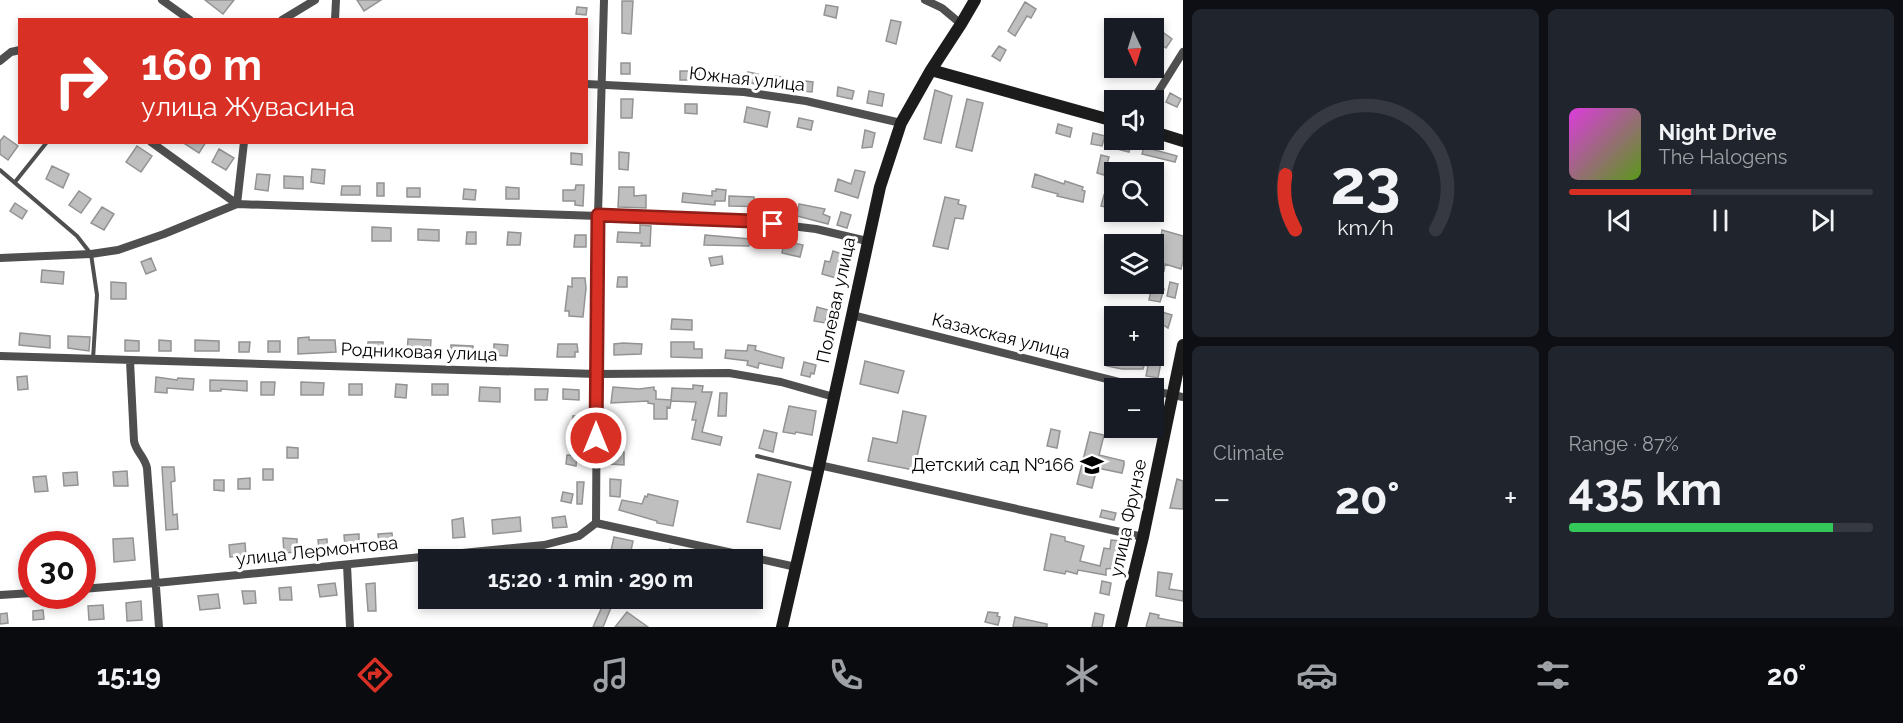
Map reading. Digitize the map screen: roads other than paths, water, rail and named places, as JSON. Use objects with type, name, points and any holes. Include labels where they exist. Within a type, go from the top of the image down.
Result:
[{"type":"street","points":[[162,0],[187,18]]},
{"type":"street","points":[[285,18],[315,0]]},
{"type":"street","points":[[335,18],[336,0]]},
{"type":"street","points":[[604,0],[598,215],[596,523],[796,567]]},
{"type":"street","points":[[926,0],[942,8],[961,24]]},
{"type":"street","name":"Полевая улица","points":[[782,627],[880,187],[902,123],[931,70],[975,0]]},
{"type":"street","points":[[0,61],[11,52],[18,50]]},
{"type":"street","points":[[1159,90],[1183,52]]},
{"type":"street","points":[[931,70],[1104,118]]},
{"type":"street","name":"Южная улица","points":[[588,84],[744,92],[806,101],[902,123]]},
{"type":"street","points":[[1164,135],[1183,141]]},
{"type":"street","points":[[154,144],[237,204]]},
{"type":"street","points":[[237,204],[244,144]]},
{"type":"street","points":[[0,258],[91,254],[118,250],[237,204],[752,221],[816,229],[867,241]]},
{"type":"street","name":"Казахская улица","points":[[852,315],[1104,378]]},
{"type":"street","name":"улица Фрунзе","points":[[1121,627],[1177,396],[1183,345]]},
{"type":"street","name":"Родниковая улица","points":[[0,356],[597,374],[729,373],[781,382],[834,397]]},
{"type":"street","points":[[130,361],[134,441],[147,468],[159,627]]},
{"type":"street","points":[[819,468],[1143,537]]},
{"type":"street","name":"улица Лермонтова","points":[[96,588],[544,545],[579,536],[596,523]]},
{"type":"street","points":[[347,565],[350,627]]},
{"type":"street","points":[[0,595],[18,594]]},
{"type":"lane","points":[[15,182],[45,144]]},
{"type":"lane","points":[[0,170],[77,236],[91,254],[97,295],[93,360]]},
{"type":"lane","points":[[757,456],[819,468]]},
{"type":"place","name":"Детский сад №166","points":[[1092,465]]}]
